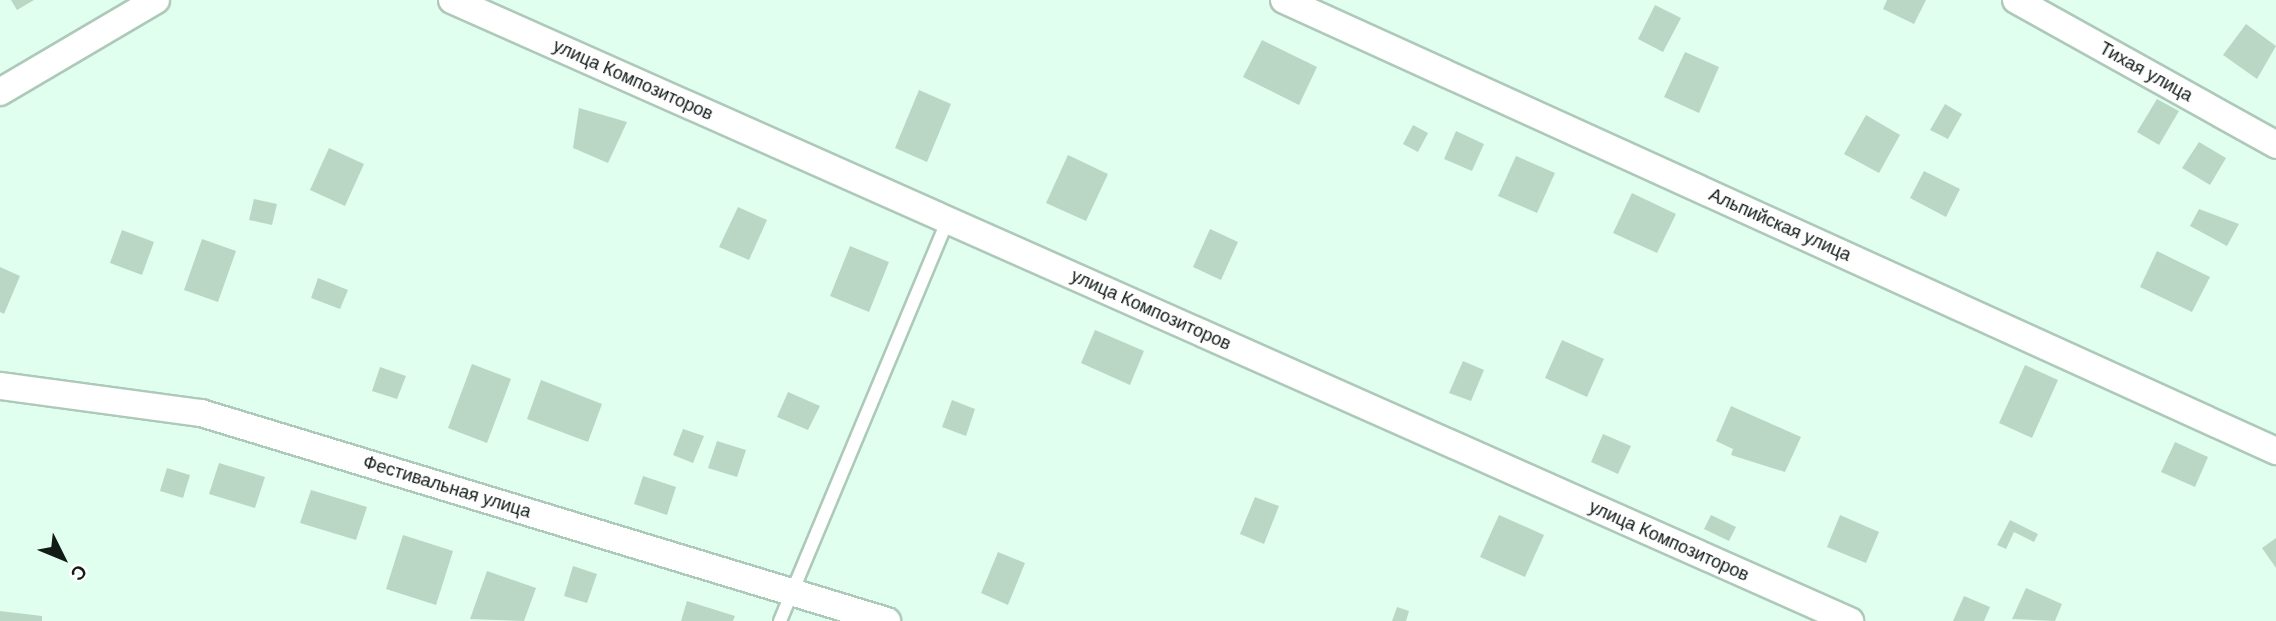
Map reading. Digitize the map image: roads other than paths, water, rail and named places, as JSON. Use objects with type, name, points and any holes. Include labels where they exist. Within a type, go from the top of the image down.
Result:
[{"type":"street","points":[[0,92],[156,0]]},
{"type":"street","name":"улица Композиторов","points":[[452,0],[1850,621]]},
{"type":"street","name":"Альпийская улица","points":[[1284,0],[2276,451]]},
{"type":"street","name":"Тихая улица","points":[[2016,0],[2276,145]]},
{"type":"street","name":"Фестивальная улица","points":[[0,386],[201,413],[887,621]]},
{"type":"lane","points":[[780,621],[790,590],[948,220]]}]
